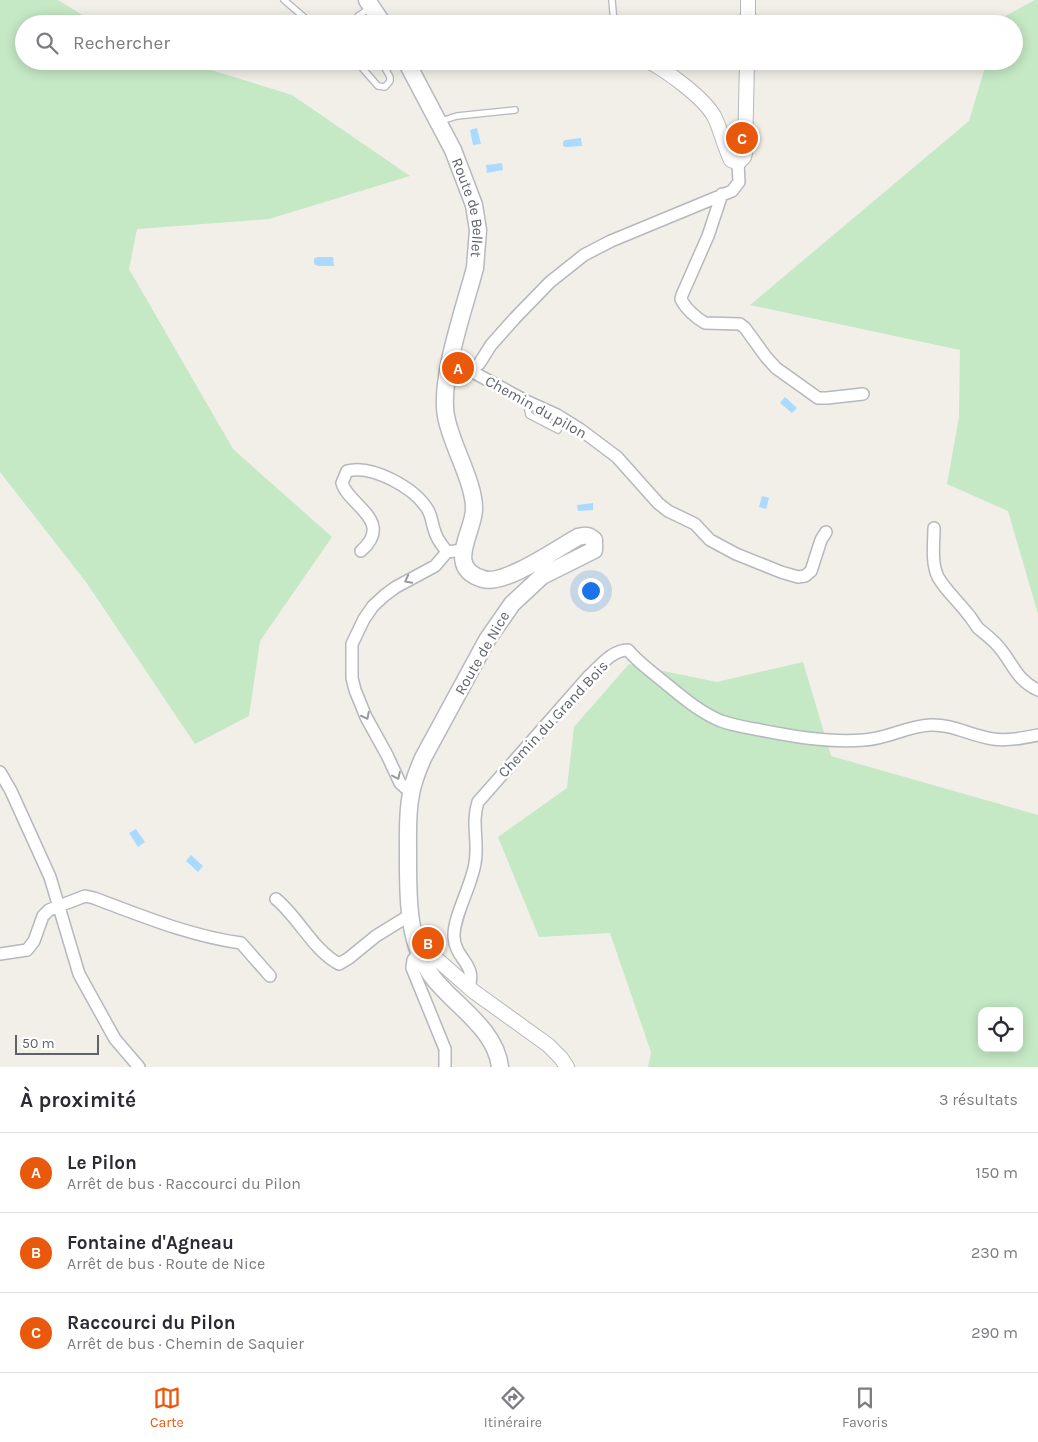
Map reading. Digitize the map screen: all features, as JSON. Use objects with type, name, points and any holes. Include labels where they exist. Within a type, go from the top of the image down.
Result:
[{"type":"main road","points":[[370,3],[377,15]]},
{"type":"main road","name":"Route de Bellet","points":[[411,70],[439,122],[468,187],[478,222],[477,254],[448,374],[445,395],[445,413],[448,430],[473,499],[474,511],[455,551]]},
{"type":"main road","name":"Route de Nice","points":[[455,551],[463,558],[466,567],[474,575],[488,580],[511,574],[578,537],[586,535],[591,537],[595,545],[594,550],[588,554],[567,562],[542,576],[512,604],[487,640],[423,758],[411,794],[408,820],[410,916],[420,956],[435,980],[483,1030],[494,1048],[500,1067]]},
{"type":"street","points":[[748,0],[748,15]]},
{"type":"street","points":[[661,70],[684,86],[713,115],[730,160],[738,163]]},
{"type":"street","points":[[448,374],[464,374],[479,364],[491,345],[515,318],[550,282],[584,255],[611,241],[732,191],[739,182],[738,163],[745,153],[747,70]]},
{"type":"street","points":[[722,194],[705,243],[680,299],[700,320],[740,324],[776,368],[818,398],[862,394]]},
{"type":"street","name":"Chemin du pilon","points":[[471,370],[526,401],[557,415],[607,448],[668,511],[695,524],[710,540],[736,554],[781,572],[798,577],[805,576],[810,572],[821,540],[826,532]]},
{"type":"street","points":[[361,551],[372,534],[372,528],[366,512],[343,489],[342,484],[348,471],[357,468],[388,478],[418,496],[432,518],[438,539],[455,551],[435,566],[396,587],[373,606],[357,631],[352,644],[352,678],[357,697],[400,783],[411,794]]},
{"type":"street","points":[[934,528],[937,575],[951,597],[966,612],[977,627],[993,640],[1005,654],[1015,672],[1028,686],[1038,690]]},
{"type":"street","name":"Chemin du Grand Bois","points":[[469,987],[472,979],[471,972],[454,939],[455,927],[476,862],[474,814],[478,802],[589,676],[620,650],[628,650],[637,661],[698,709],[722,721],[767,732],[842,741],[889,736],[912,727],[930,725],[952,726],[992,739],[1018,739],[1038,735]]},
{"type":"street","points":[[0,772],[11,791],[44,862],[60,906],[79,974],[115,1039],[139,1067]]},
{"type":"street","points":[[0,954],[27,950],[34,941],[43,916],[49,910],[85,896],[214,939],[240,943],[270,976]]},
{"type":"street","points":[[276,899],[289,910],[306,933],[332,960],[339,964],[376,936],[410,916]]},
{"type":"street","points":[[445,1067],[446,1058],[443,1043],[412,968],[413,960],[420,956],[439,961],[469,987],[548,1045],[567,1067]]},
{"type":"lane","points":[[284,0],[302,15]]},
{"type":"lane","points":[[612,0],[613,15]]},
{"type":"lane","points":[[359,15],[370,3]]},
{"type":"lane","points":[[364,70],[381,87],[385,87],[390,81],[386,70]]},
{"type":"lane","points":[[439,122],[457,116],[515,110]]},
{"type":"lane","points":[[526,401],[528,415],[558,430]]},
{"type":"green space","points":[[0,0],[58,0],[82,15],[15,15],[15,70],[211,70],[292,95],[410,176],[269,219],[137,229],[129,269],[233,449],[332,537],[260,641],[249,716],[195,744],[86,582],[0,472]]},
{"type":"green space","points":[[1038,0],[1038,614],[1008,511],[947,484],[959,417],[960,350],[750,305],[969,121],[984,70],[1023,70],[1023,15],[1007,15]]},
{"type":"green space","points":[[803,662],[831,756],[1038,815],[1038,1067],[648,1067],[651,1052],[610,933],[539,937],[498,837],[567,788],[574,727],[629,664],[717,682]]},
{"type":"water","points":[[477,128],[481,144],[473,145],[470,130]]},
{"type":"water","points":[[581,138],[582,146],[563,146],[565,140]]},
{"type":"water","points":[[502,163],[503,170],[487,173],[486,165]]},
{"type":"water","points":[[317,257],[333,257],[334,266],[318,266],[314,264],[314,259]]},
{"type":"water","points":[[785,397],[797,408],[792,413],[780,403]]},
{"type":"water","points":[[762,496],[769,498],[766,509],[759,507]]},
{"type":"water","points":[[593,503],[593,510],[578,511],[577,505]]},
{"type":"water","points":[[136,829],[145,842],[138,847],[129,833]]},
{"type":"water","points":[[191,855],[203,866],[198,872],[186,861]]},
{"type":"place","name":"Raccourci du Pilon","points":[[742,138]]},
{"type":"place","name":"Le Pilon","points":[[458,368]]},
{"type":"place","name":"Fontaine d'Agneau","points":[[428,943]]}]
